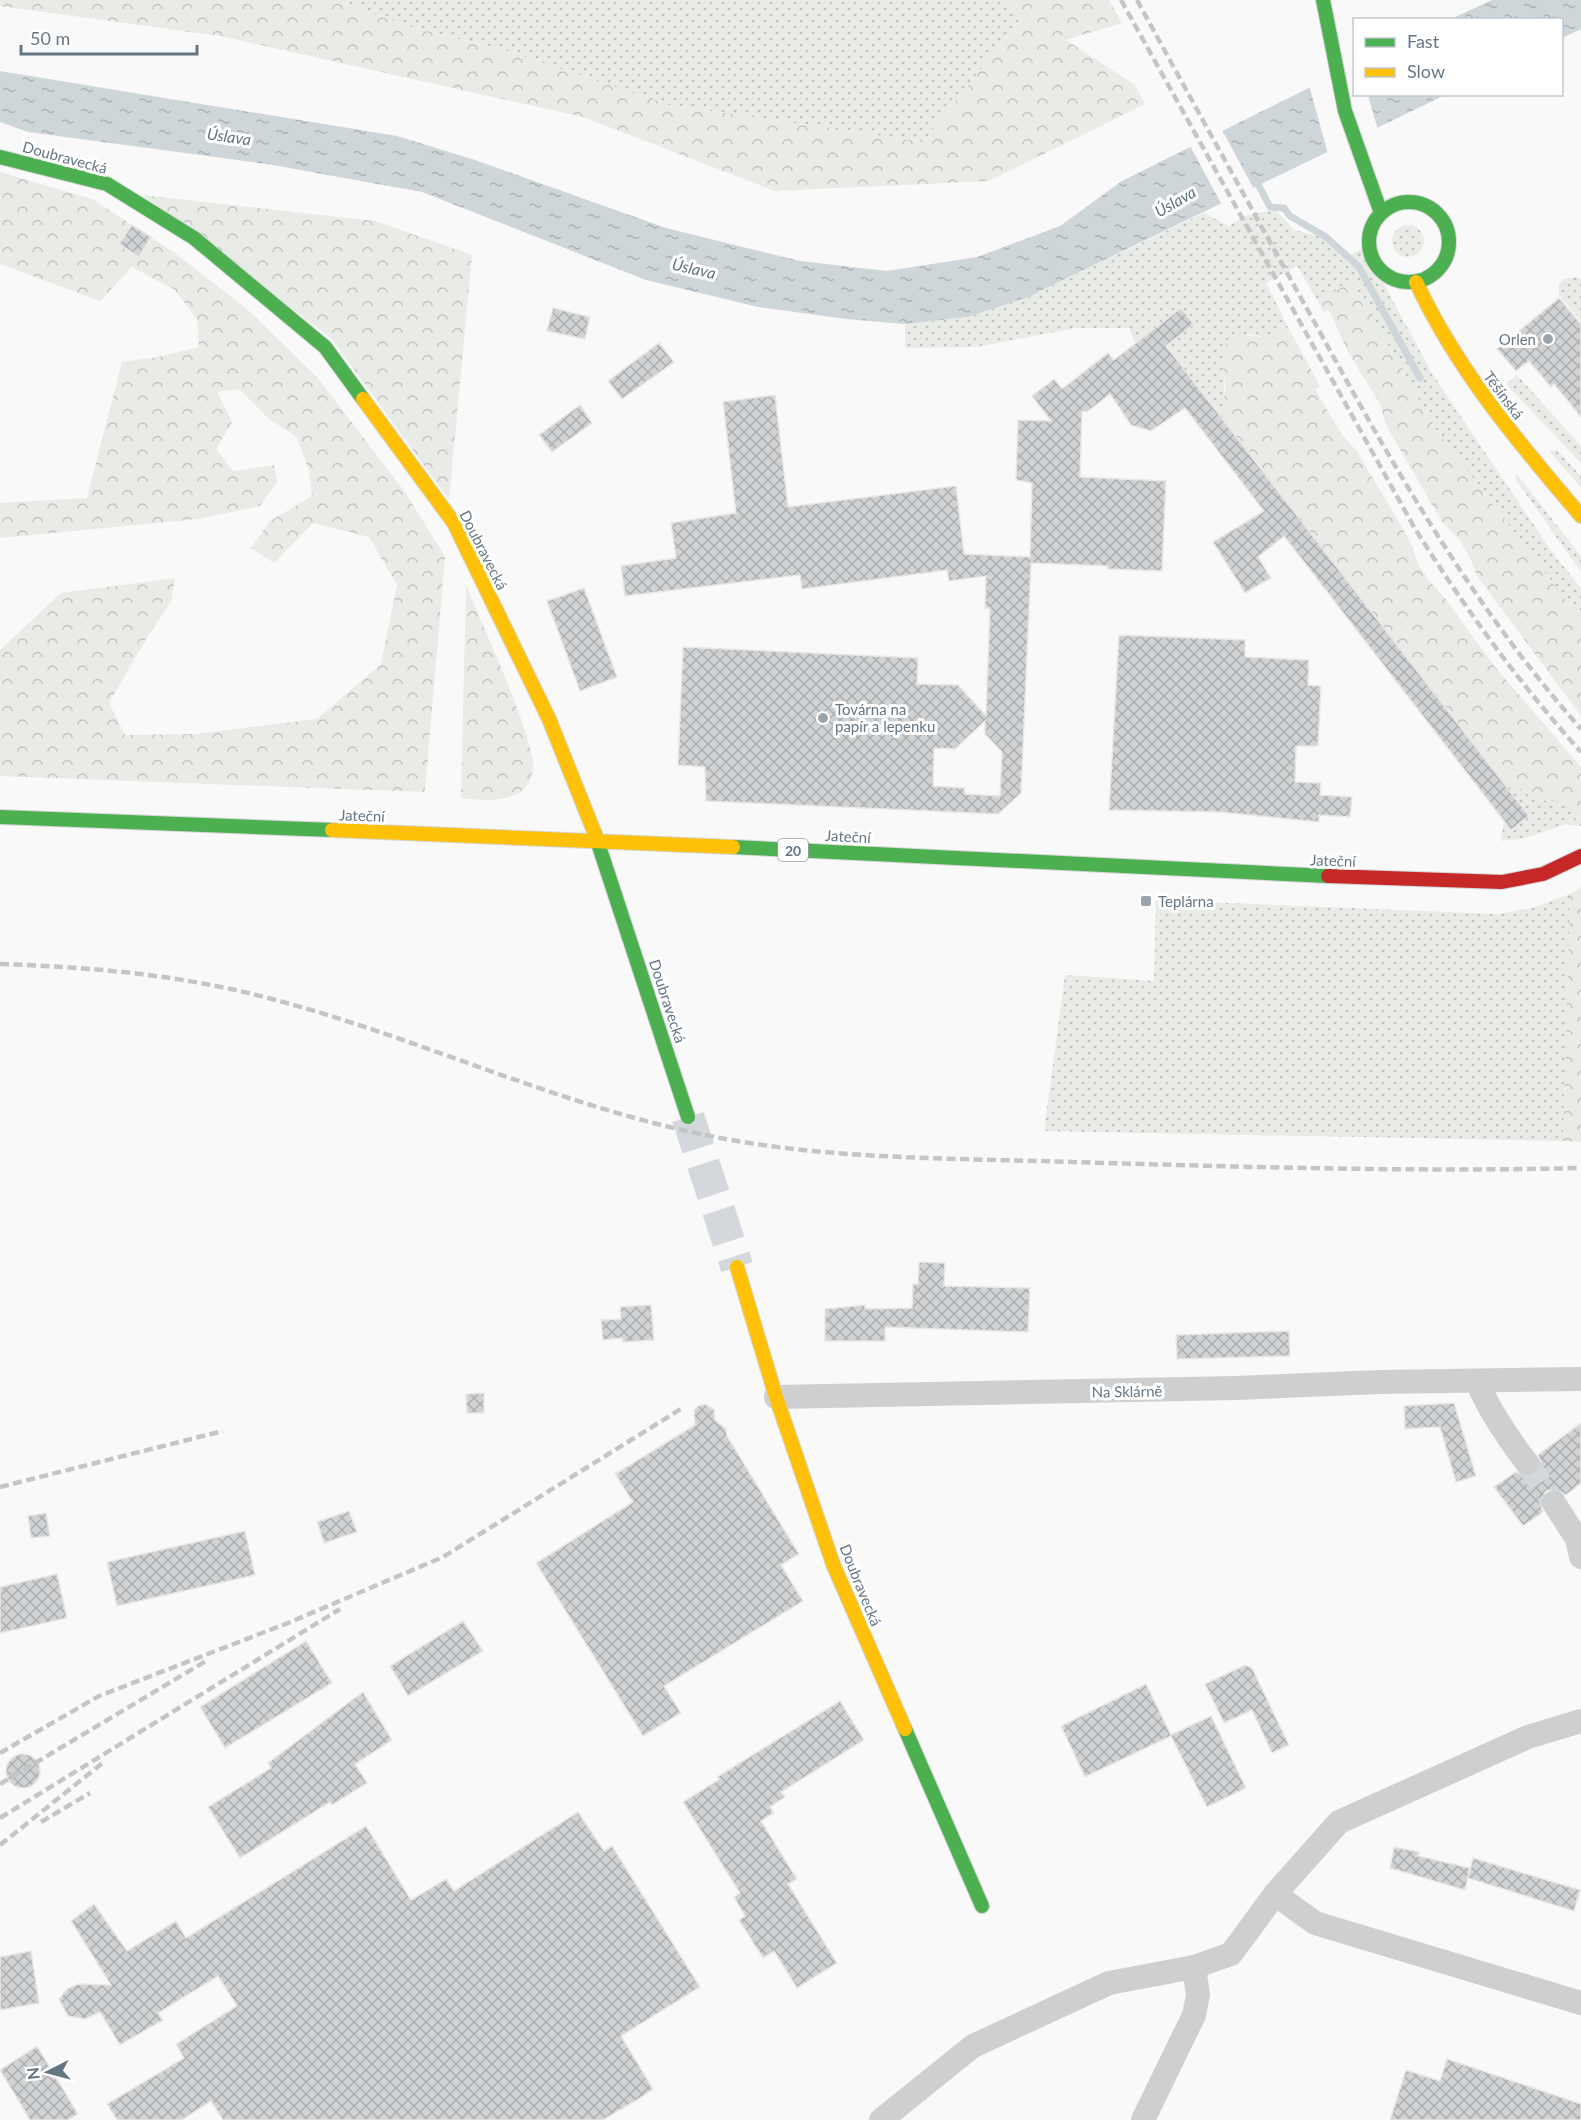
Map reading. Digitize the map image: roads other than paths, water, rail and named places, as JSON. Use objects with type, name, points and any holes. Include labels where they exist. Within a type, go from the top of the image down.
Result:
[{"type":"street","points":[[1323,0],[1345,111],[1381,213]]},
{"type":"street","name":"Doubravecká","points":[[0,157],[107,184],[194,238],[325,347],[454,523],[549,719],[598,840],[688,1117]]},
{"type":"street","points":[[1415,202],[1437,212],[1444,221],[1450,246],[1446,259],[1428,278],[1416,282],[1403,282],[1390,278],[1373,260],[1369,235],[1381,213],[1391,206],[1415,202]]},
{"type":"street","name":"Těšínská","points":[[1416,282],[1433,319],[1474,384],[1581,516]]},
{"type":"street","name":"Jateční","points":[[0,817],[598,840],[1244,873],[1502,882],[1533,878],[1557,870],[1581,856]]},
{"type":"street","name":"Doubravecká","points":[[737,1267],[776,1397],[833,1564],[982,1906]]},
{"type":"street","name":"Na Sklárně","points":[[776,1397],[1581,1379]]},
{"type":"street","points":[[1477,1381],[1508,1439],[1527,1463]]},
{"type":"street","points":[[1554,1503],[1577,1539],[1581,1557]]},
{"type":"street","points":[[881,2120],[973,2046],[1109,1983],[1194,1967],[1231,1954],[1275,1894],[1339,1822],[1528,1737],[1581,1721]]},
{"type":"street","points":[[1275,1894],[1315,1923],[1581,2003]]},
{"type":"street","points":[[1143,2120],[1194,2015],[1197,1995],[1194,1967]]},
{"type":"water","points":[[1492,0],[1581,0],[1581,29],[1563,38],[1563,18],[1453,18]]},
{"type":"water","name":"Úslava","points":[[0,71],[397,136],[475,160],[666,228],[800,261],[887,271],[977,257],[1060,226],[1122,181],[1329,78],[1353,93],[1353,96],[1443,96],[1028,297],[968,317],[905,324],[846,319],[758,307],[646,280],[422,192],[267,164],[28,132],[0,122]]},
{"type":"waterway","points":[[1259,186],[1270,207],[1284,208],[1290,216],[1326,237],[1359,267],[1420,378]]},
{"type":"tunnel","points":[[688,1117],[737,1267]]},
{"type":"tunnel","points":[[1527,1463],[1554,1503]]},
{"type":"railway","points":[[1121,0],[1414,527],[1452,586],[1493,643],[1535,699],[1581,752]]},
{"type":"railway","points":[[1137,0],[1345,378],[1437,535],[1505,635],[1581,729]]},
{"type":"railway","points":[[0,964],[69,967],[137,974],[239,991],[327,1015],[544,1090],[654,1123],[710,1136],[800,1150],[891,1157],[1199,1166],[1581,1168]]},
{"type":"railway","points":[[0,1753],[99,1696],[288,1623],[443,1557],[684,1407]]},
{"type":"railway","points":[[0,1487],[223,1431]]},
{"type":"railway","points":[[0,1818],[340,1609]]},
{"type":"railway","points":[[0,1784],[206,1661]]},
{"type":"railway","points":[[0,1845],[105,1761]]},
{"type":"railway","points":[[41,1822],[90,1793]]},
{"type":"place","name":"Orlen","points":[[1548,339]]},
{"type":"place","name":"Továrna na papír a lepenku","points":[[823,718]]},
{"type":"place","name":"Teplárna","points":[[1146,901]]}]
